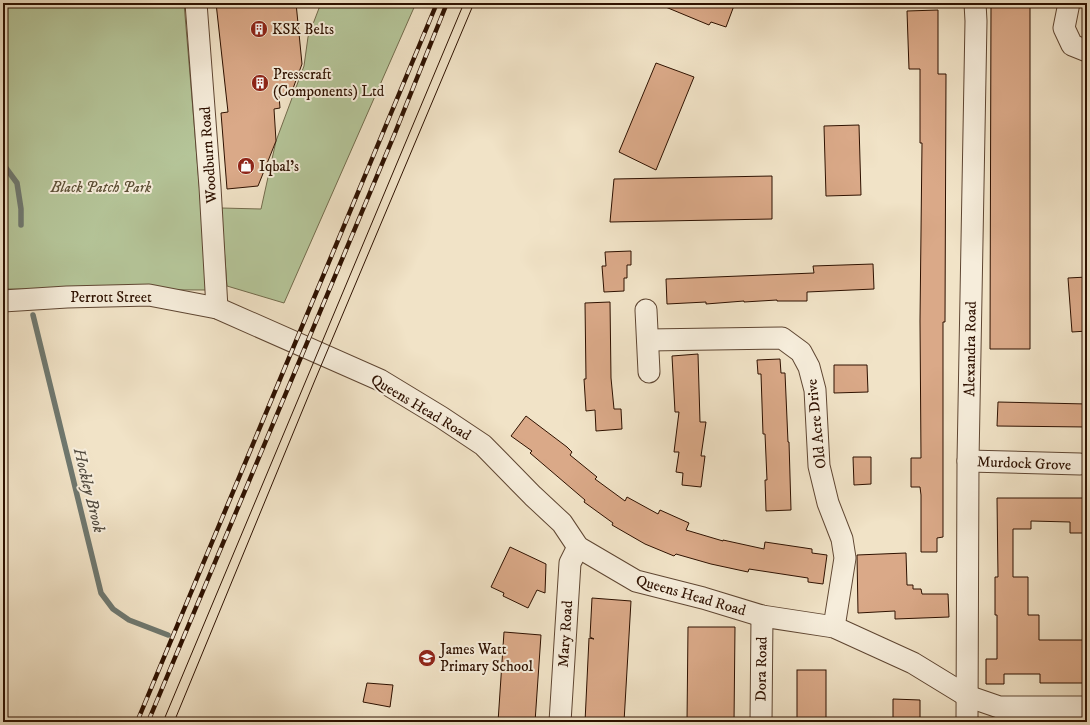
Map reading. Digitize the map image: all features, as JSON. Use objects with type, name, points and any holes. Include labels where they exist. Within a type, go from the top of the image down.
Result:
[{"type":"street","name":"Woodburn Road","points":[[196,3],[210,186],[217,308]]},
{"type":"street","name":"Alexandra Road","points":[[967,722],[968,461],[976,21],[975,3]]},
{"type":"street","points":[[1069,3],[1064,28],[1072,45],[1087,51]]},
{"type":"street","name":"Perrott Street","points":[[3,301],[67,297],[149,295],[217,308]]},
{"type":"street","name":"Queens Head Road","points":[[217,308],[380,380],[441,417],[483,445],[562,523],[578,547],[636,581],[702,598],[762,616],[834,627],[913,663],[967,696],[998,706],[1087,707]]},
{"type":"street","points":[[646,310],[649,372]]},
{"type":"street","name":"Old Acre Drive","points":[[648,340],[782,338],[801,352],[810,367],[815,390],[819,466],[828,503],[842,539],[845,558],[834,627]]},
{"type":"street","name":"Murdock Grove","points":[[968,461],[1085,464]]},
{"type":"street","name":"Mary Road","points":[[560,722],[570,563],[578,547]]},
{"type":"street","name":"Dora Road","points":[[761,722],[762,616]]},
{"type":"green space","name":"Black Patch Park","points":[[3,3],[184,3],[208,290],[3,289]]},
{"type":"green space","points":[[321,3],[416,3],[284,303],[227,286],[221,208],[261,209],[276,141],[304,66],[308,37]]},
{"type":"building","points":[[216,3],[296,3],[302,64],[291,94],[279,96],[280,108],[274,109],[276,141],[258,186],[227,189],[221,113],[228,112]]},
{"type":"building","points":[[656,3],[735,3],[726,27],[711,22],[709,25]]},
{"type":"building","points":[[991,3],[1030,3],[1030,349],[990,349]]},
{"type":"building","points":[[938,10],[938,74],[946,74],[945,322],[943,322],[943,537],[937,538],[937,552],[921,552],[921,495],[920,487],[911,487],[911,458],[921,458],[920,321],[922,143],[920,143],[920,69],[909,69],[907,11]]},
{"type":"building","points":[[656,63],[694,77],[656,170],[619,152]]},
{"type":"building","points":[[859,125],[861,195],[826,196],[824,126]]},
{"type":"building","points":[[772,176],[772,219],[610,222],[614,179]]},
{"type":"building","points":[[631,251],[631,265],[627,265],[627,278],[624,278],[624,291],[604,292],[602,266],[606,266],[605,252]]},
{"type":"building","points":[[873,264],[874,289],[807,292],[807,301],[777,300],[706,304],[706,302],[667,304],[666,279],[814,273],[813,266]]},
{"type":"building","points":[[1087,277],[1087,331],[1072,332],[1068,278]]},
{"type":"building","points":[[610,302],[611,378],[614,409],[621,409],[622,429],[596,431],[595,410],[586,411],[584,379],[586,379],[585,303]]},
{"type":"building","points":[[698,354],[700,422],[706,422],[701,456],[705,456],[701,487],[682,485],[683,473],[676,472],[679,452],[674,452],[679,412],[675,412],[672,356]]},
{"type":"building","points":[[780,359],[781,373],[785,373],[791,510],[766,511],[765,480],[767,480],[765,434],[763,434],[761,374],[758,374],[757,360]]},
{"type":"building","points":[[834,365],[867,365],[868,392],[834,393]]},
{"type":"building","points":[[998,402],[1087,404],[1087,427],[997,426]]},
{"type":"building","points":[[526,416],[567,447],[572,452],[570,455],[597,477],[595,479],[625,501],[627,497],[658,514],[660,510],[689,523],[686,530],[723,541],[764,549],[765,542],[812,549],[812,553],[827,555],[823,584],[808,582],[808,578],[749,569],[748,572],[711,564],[676,554],[674,556],[645,544],[612,525],[613,523],[584,502],[585,500],[530,453],[532,451],[511,436]]},
{"type":"building","points":[[853,457],[871,457],[871,484],[854,485]]},
{"type":"building","points":[[997,498],[1087,498],[1087,533],[1070,533],[1070,522],[1031,521],[1031,529],[1013,529],[1013,577],[1028,577],[1028,615],[1039,615],[1039,640],[1087,640],[1087,683],[1040,683],[1040,674],[1004,674],[1004,684],[986,684],[986,659],[997,659],[995,577],[998,577]]},
{"type":"building","points":[[510,547],[546,564],[545,593],[537,590],[528,608],[503,596],[504,593],[491,587]]},
{"type":"building","points":[[906,553],[907,585],[913,585],[913,589],[921,589],[922,594],[948,594],[949,617],[895,619],[895,611],[858,613],[857,555]]},
{"type":"building","points":[[592,598],[631,601],[624,722],[585,722],[589,638],[594,639],[590,637]]},
{"type":"building","points":[[688,627],[735,627],[734,722],[687,722]]},
{"type":"building","points":[[504,632],[541,635],[535,722],[498,722]]},
{"type":"building","points":[[797,670],[826,670],[826,722],[797,722]]},
{"type":"building","points":[[367,683],[393,685],[390,707],[363,702]]},
{"type":"building","points":[[893,699],[920,700],[920,719],[916,719],[916,722],[893,722]]},
{"type":"waterway","name":"Hockley Brook","points":[[3,164],[17,183],[21,209],[21,225]]},
{"type":"waterway","name":"Hockley Brook","points":[[33,315],[101,593],[113,609],[129,620],[168,635]]},
{"type":"tram line","points":[[163,722],[464,3]]},
{"type":"tram line","points":[[174,722],[315,380],[474,3]]},
{"type":"railway","points":[[137,722],[437,3]]},
{"type":"railway","points":[[148,722],[395,133],[447,3]]},
{"type":"place","name":"KSK Belts","points":[[259,29]]},
{"type":"place","name":"Presscraft (Components) Ltd","points":[[260,83]]},
{"type":"place","name":"Iqbal's","points":[[246,166]]},
{"type":"place","name":"James Watt Primary School","points":[[427,658]]}]
